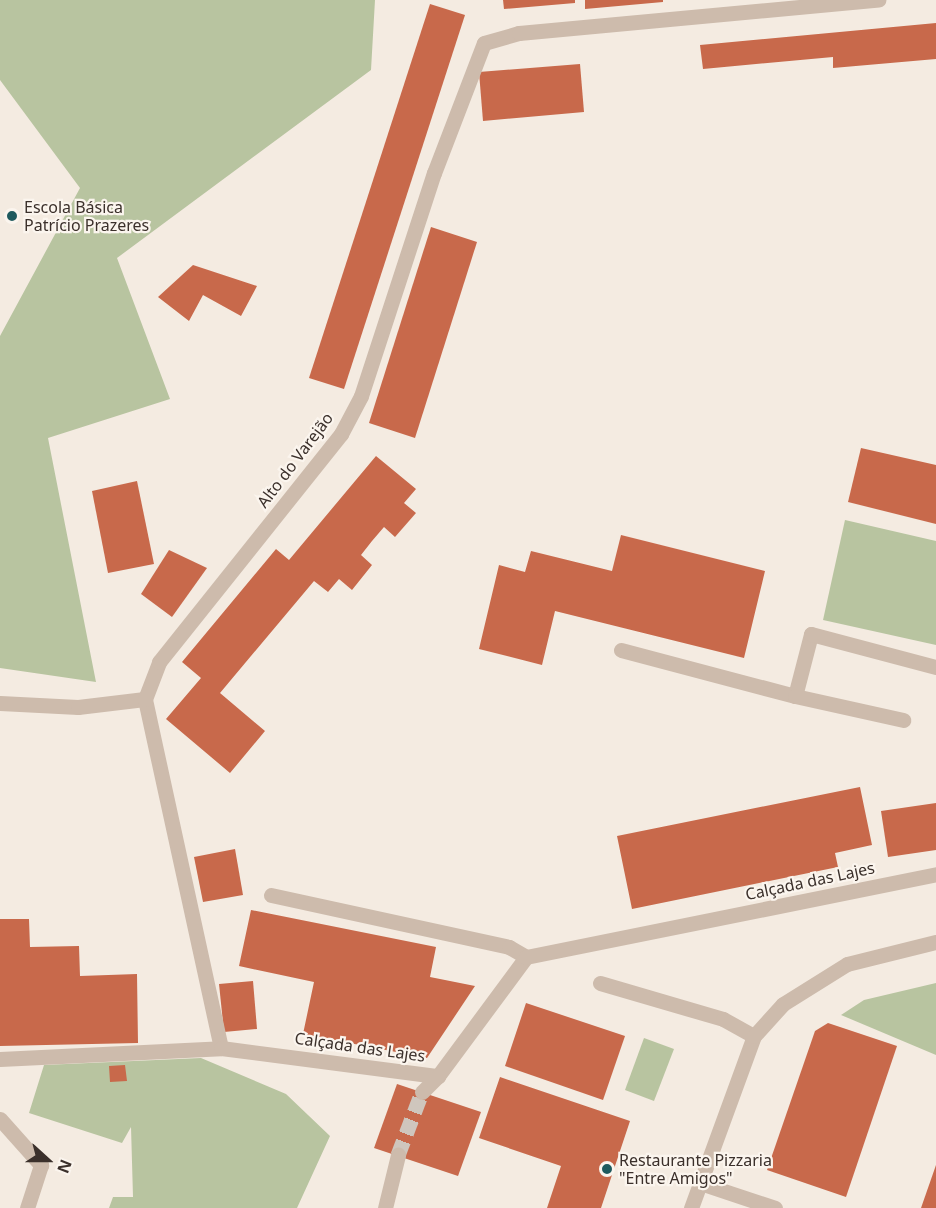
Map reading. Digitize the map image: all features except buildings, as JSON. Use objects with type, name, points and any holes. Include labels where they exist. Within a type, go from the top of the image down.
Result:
[{"type":"street","points":[[851,1],[878,0]]},
{"type":"street","name":"Alto do Varejão","points":[[145,699],[159,662],[341,434],[361,396],[434,173],[484,43],[519,33],[851,1]]},
{"type":"street","points":[[795,696],[811,634],[936,667]]},
{"type":"street","points":[[621,650],[795,696],[903,720]]},
{"type":"street","points":[[0,703],[78,707],[145,699],[174,844],[221,1048]]},
{"type":"street","name":"Calçada das Lajes","points":[[0,1059],[221,1048],[438,1076],[526,957],[936,874]]},
{"type":"street","points":[[271,895],[509,947],[526,957]]},
{"type":"street","points":[[691,1208],[754,1036],[783,1004],[819,978],[879,954],[936,942]]},
{"type":"street","points":[[600,983],[723,1019],[754,1036]]},
{"type":"street","points":[[422,1092],[438,1076]]},
{"type":"street","points":[[0,1119],[41,1165],[27,1208]]},
{"type":"street","points":[[385,1208],[398,1155]]},
{"type":"street","points":[[700,1183],[775,1208]]},
{"type":"green space","points":[[0,0],[375,0],[371,70],[117,258],[170,399],[48,438],[96,682],[0,668],[0,336],[80,188],[0,80]]},
{"type":"green space","points":[[845,520],[936,541],[936,645],[823,620]]},
{"type":"green space","points":[[936,983],[936,1055],[841,1015],[864,1000]]},
{"type":"green space","points":[[644,1038],[674,1049],[654,1101],[625,1090]]},
{"type":"green space","points":[[201,1058],[286,1094],[330,1136],[297,1208],[109,1208],[113,1197],[133,1197],[131,1127],[122,1143],[29,1113],[44,1065]]},
{"type":"tunnel","points":[[398,1155],[422,1092]]},
{"type":"place","name":"Escola Básica Patrício Prazeres","points":[[12,216]]},
{"type":"place","name":"Restaurante Pizzaria \"Entre Amigos\"","points":[[607,1169]]}]
